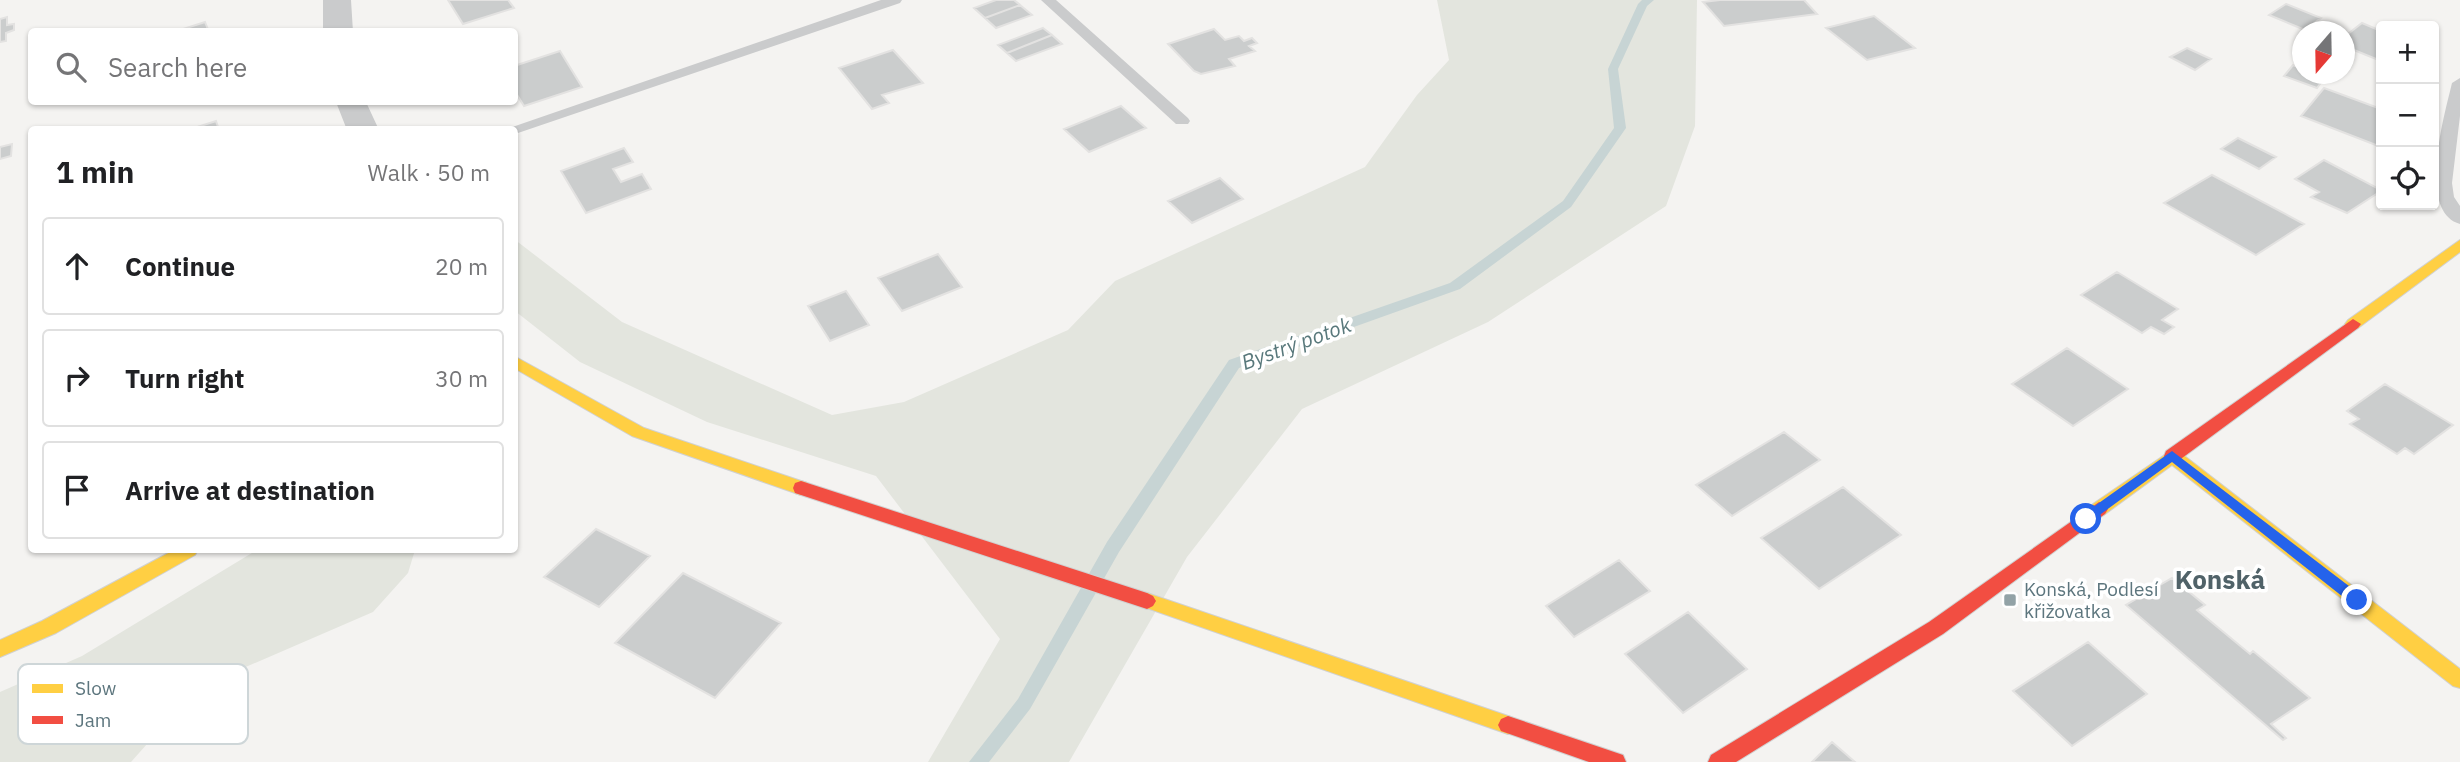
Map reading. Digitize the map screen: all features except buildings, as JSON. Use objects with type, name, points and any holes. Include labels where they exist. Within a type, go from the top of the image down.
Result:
[{"type":"street","points":[[337,0],[338,28]]},
{"type":"street","points":[[352,105],[361,126]]},
{"type":"street","points":[[1718,762],[1936,628],[2460,245]]},
{"type":"street","points":[[518,363],[638,432],[703,456],[1157,604],[1616,762]]},
{"type":"street","points":[[2172,456],[2460,680]]},
{"type":"street","points":[[0,649],[49,627],[184,553]]},
{"type":"lane","points":[[518,128],[895,0]]},
{"type":"lane","points":[[1048,0],[1182,121]]},
{"type":"lane","points":[[2460,83],[2451,120],[2444,182],[2445,197],[2460,218]]},
{"type":"shaded area","points":[[1437,0],[1697,0],[1695,126],[1666,206],[1488,322],[1302,409],[1187,557],[1069,762],[928,762],[1000,639],[876,476],[707,422],[580,362],[518,313],[518,242],[622,322],[832,415],[904,402],[1068,330],[1115,281],[1365,167],[1417,95],[1449,60]]},
{"type":"shaded area","points":[[252,553],[414,553],[408,573],[373,612],[248,666],[64,664],[82,656]]},
{"type":"shaded area","points":[[18,684],[18,744],[147,744],[131,762],[0,762],[0,692]]},
{"type":"waterway","name":"Bystrý potok","points":[[978,762],[1024,704],[1113,547],[1234,364],[1455,286],[1567,204],[1620,128],[1613,69],[1643,4],[1649,0]]},
{"type":"traffic: slow","points":[[2353,324],[2460,245]]},
{"type":"traffic: slow","points":[[518,363],[638,432],[801,488]]},
{"type":"traffic: slow","points":[[2099,509],[2172,456],[2460,680]]},
{"type":"traffic: slow","points":[[0,649],[49,627],[184,553]]},
{"type":"traffic: slow","points":[[1147,601],[1508,725]]},
{"type":"traffic: jam","points":[[2172,456],[2353,324]]},
{"type":"traffic: jam","points":[[801,488],[1147,601]]},
{"type":"traffic: jam","points":[[1718,762],[1936,628],[2099,509]]},
{"type":"traffic: jam","points":[[1508,725],[1616,762]]},
{"type":"place","name":"Konská, Podlesí křižovatka","points":[[2010,600]]},
{"type":"district","name":"Konská","points":[[2220,579]]},
{"type":"route","points":[[2086,519],[2172,456],[2357,600]]}]
